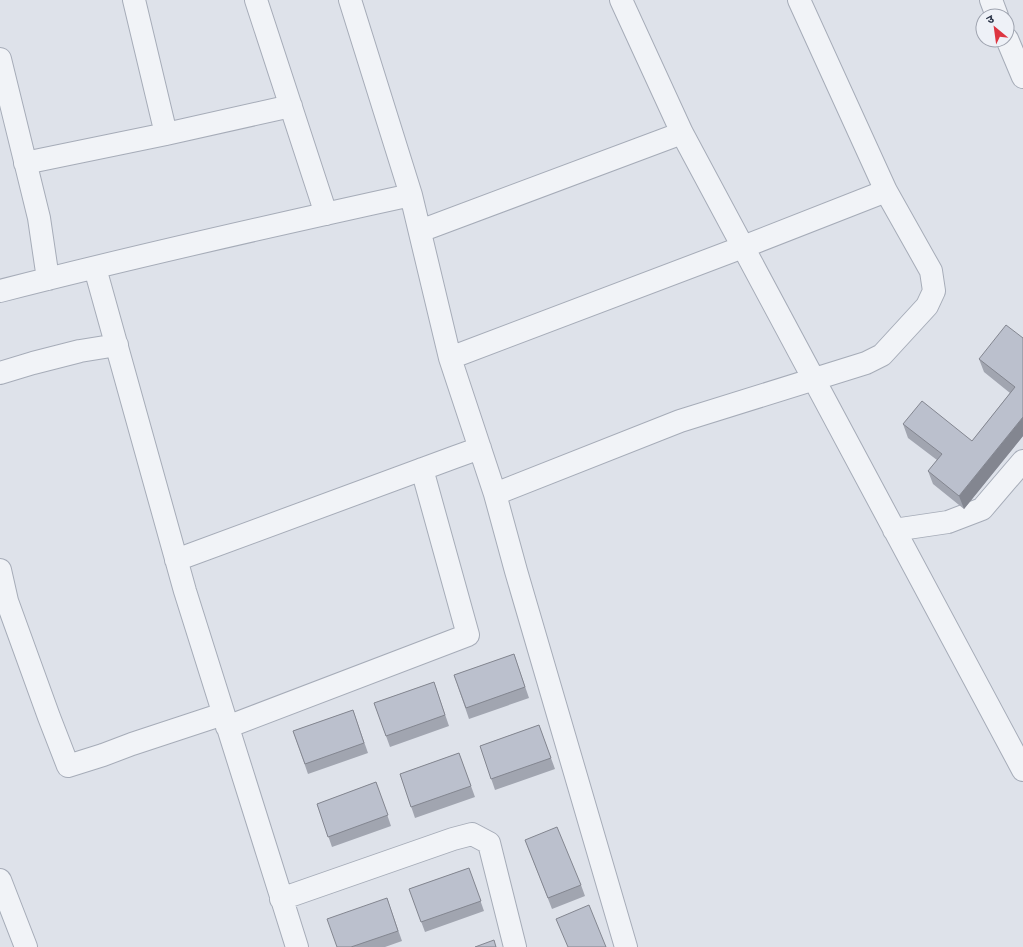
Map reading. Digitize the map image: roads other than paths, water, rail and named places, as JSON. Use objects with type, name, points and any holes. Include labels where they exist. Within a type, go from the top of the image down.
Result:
[{"type":"street","points":[[134,0],[166,134]]},
{"type":"street","points":[[256,0],[326,214]]},
{"type":"street","points":[[350,0],[411,195],[450,358],[495,494],[518,579],[626,947]]},
{"type":"street","points":[[621,0],[682,134],[1023,770]]},
{"type":"street","points":[[495,494],[680,421],[866,363],[882,355],[927,306],[934,291],[931,271],[886,191],[798,0]]},
{"type":"street","points":[[1011,48],[1023,77]]},
{"type":"street","points":[[0,59],[39,218],[48,279]]},
{"type":"street","points":[[25,163],[291,106]]},
{"type":"street","points":[[420,231],[682,134]]},
{"type":"street","points":[[450,358],[886,191]]},
{"type":"street","points":[[0,291],[411,195]]},
{"type":"street","points":[[95,268],[176,560],[296,947]]},
{"type":"street","points":[[0,373],[80,350],[117,345]]},
{"type":"street","points":[[176,560],[480,448]]},
{"type":"street","points":[[894,530],[948,522],[982,509],[1023,461]]},
{"type":"street","points":[[0,570],[7,601],[68,766],[132,744],[225,721],[468,635],[422,469]]},
{"type":"street","points":[[281,899],[453,839],[472,834],[489,843],[515,947]]},
{"type":"street","points":[[0,880],[26,947]]}]
